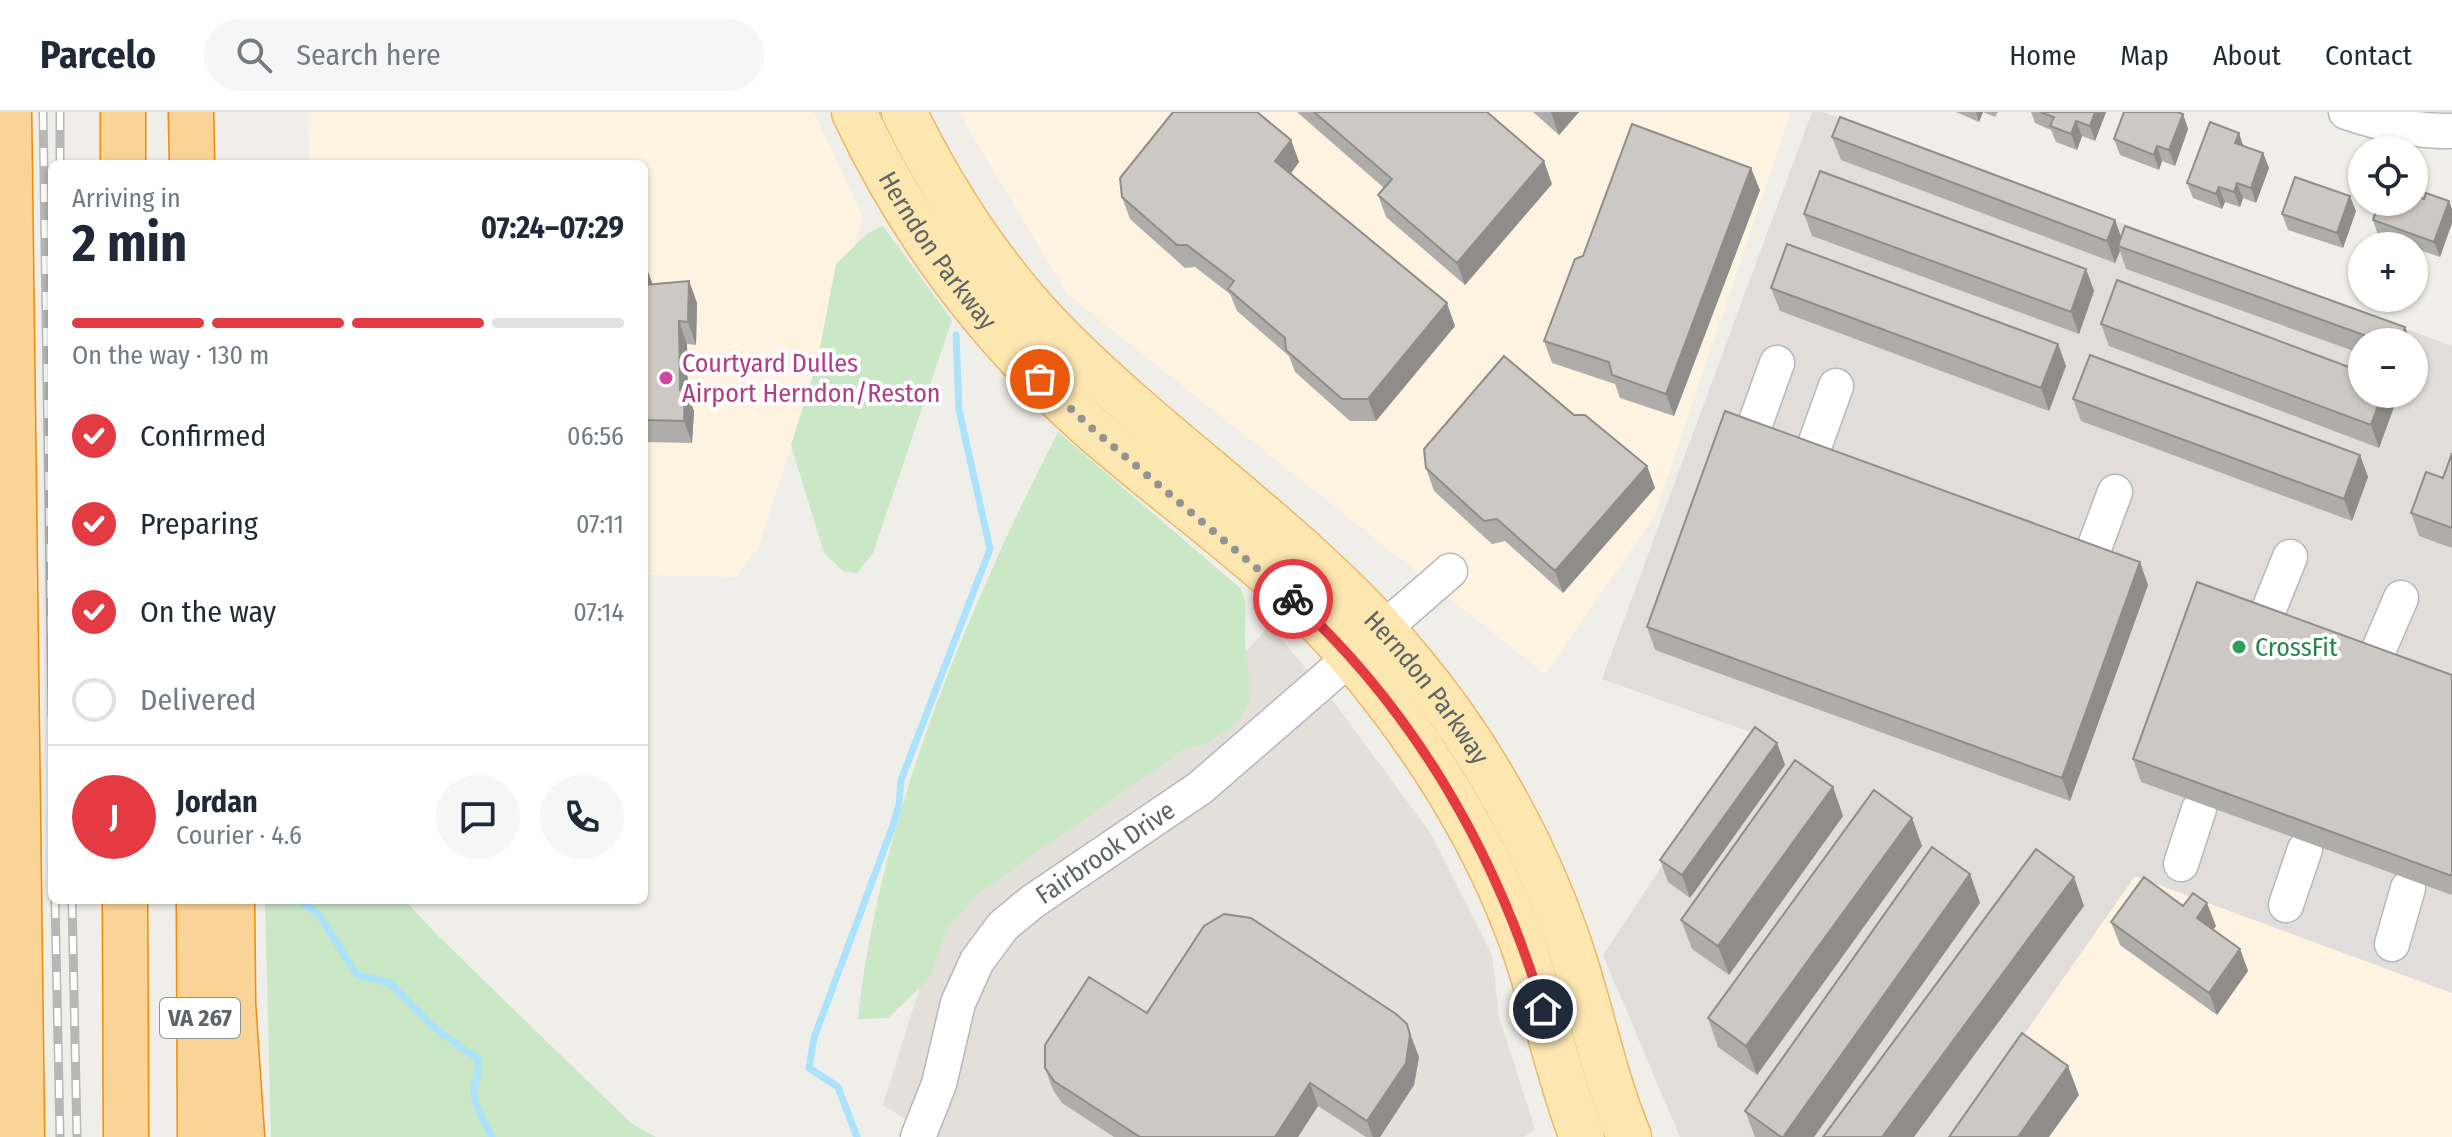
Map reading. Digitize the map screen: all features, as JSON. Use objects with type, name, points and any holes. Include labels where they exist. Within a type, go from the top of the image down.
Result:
[{"type":"highway","points":[[9,112],[22,1137]]},
{"type":"highway","points":[[123,112],[123,160]]},
{"type":"highway","points":[[191,112],[192,160]]},
{"type":"highway","points":[[125,904],[126,1137]]},
{"type":"highway","name":"VA 267","points":[[199,904],[200,1137]]},
{"type":"highway","points":[[232,904],[233,1004],[242,1137]]},
{"type":"main road","name":"Herndon Parkway","points":[[854,112],[914,222],[967,297],[1005,343],[1088,425],[1247,557],[1366,641],[1466,738],[1530,849],[1567,940],[1605,1070],[1629,1137]]},
{"type":"main road","name":"Herndon Parkway","points":[[904,112],[952,201],[1033,309],[1129,402],[1311,555],[1366,641],[1426,755],[1485,854],[1532,973],[1582,1137]]},
{"type":"street","points":[[2346,112],[2381,124],[2426,132],[2452,131]]},
{"type":"street","points":[[1754,427],[1777,363]]},
{"type":"street","points":[[1813,450],[1836,386]]},
{"type":"street","points":[[2093,551],[2115,492]]},
{"type":"street","points":[[2267,614],[2290,557]]},
{"type":"street","name":"Fairbrook Drive","points":[[918,1137],[939,1084],[949,1031],[962,992],[982,953],[1003,926],[1044,893],[1200,788],[1450,571]]},
{"type":"street","points":[[2377,654],[2401,598]]},
{"type":"street","points":[[2181,864],[2199,809]]},
{"type":"street","points":[[2286,905],[2305,849]]},
{"type":"street","points":[[2392,944],[2408,888]]},
{"type":"shaded area","points":[[308,112],[814,112],[863,217],[759,546],[736,577],[648,575],[648,160],[309,160]]},
{"type":"shaded area","points":[[958,112],[1791,112],[1654,517],[1545,674],[1067,294]]},
{"type":"shaded area","points":[[1812,112],[1823,112],[2348,307],[2348,312],[2361,312],[2404,328],[2348,328],[2348,408],[2428,408],[2428,337],[2452,346],[2452,993],[2135,876],[1952,1137],[1680,1137],[1603,955],[1750,732],[1602,679]]},
{"type":"shaded area","points":[[1270,625],[1336,705],[1431,834],[1492,955],[1499,1017],[1535,1129],[1524,1137],[933,1137],[883,1105],[951,887],[1170,735]]},
{"type":"shaded area","points":[[2135,876],[2452,993],[2452,1137],[1952,1137]]},
{"type":"green space","points":[[883,226],[952,320],[873,553],[857,573],[843,571],[824,553],[791,445],[817,363],[836,264],[868,233]]},
{"type":"green space","points":[[1058,432],[1241,589],[1245,606],[1250,686],[1247,704],[1226,731],[1205,743],[1184,749],[977,894],[947,929],[929,979],[888,1018],[858,1019],[885,868],[932,717],[991,571]]},
{"type":"green space","points":[[265,904],[409,904],[632,1124],[656,1137],[271,1137]]},
{"type":"building","points":[[1173,112],[1257,112],[1291,140],[1275,161],[1447,303],[1368,399],[1342,399],[1286,350],[1285,338],[1228,289],[1234,281],[1187,245],[1177,245],[1122,197],[1120,178]]},
{"type":"building","points":[[1314,112],[1487,112],[1544,161],[1457,263],[1378,195],[1392,179]]},
{"type":"building","points":[[2040,112],[2095,112],[2090,126],[2076,121],[2071,134],[2050,126],[2054,117]]},
{"type":"building","points":[[2124,112],[2183,114],[2169,150],[2157,146],[2154,155],[2114,139]]},
{"type":"building","points":[[1840,117],[2115,220],[2107,241],[1832,137]]},
{"type":"building","points":[[2210,122],[2239,133],[2235,143],[2263,153],[2251,188],[2237,183],[2234,192],[2219,187],[2216,194],[2187,183]]},
{"type":"building","points":[[1632,124],[1751,168],[1666,394],[1612,375],[1609,362],[1544,341],[1575,259],[1583,256]]},
{"type":"building","points":[[1820,171],[2086,269],[2071,312],[1804,214]]},
{"type":"building","points":[[2295,177],[2348,195],[2337,233],[2282,214]]},
{"type":"building","points":[[2428,194],[2449,201],[2434,242],[2428,240],[2428,232],[2406,232],[2373,220],[2374,216],[2428,216]]},
{"type":"building","points":[[2125,226],[2348,306],[2348,312],[2363,312],[2405,327],[2348,329],[2118,246]]},
{"type":"building","points":[[1787,244],[2058,344],[2041,388],[1771,288]]},
{"type":"building","points":[[2117,280],[2348,367],[2348,408],[2377,408],[2371,425],[2101,324]]},
{"type":"building","points":[[689,281],[688,322],[679,321],[680,390],[685,388],[684,421],[648,420],[648,285]]},
{"type":"building","points":[[2090,355],[2360,455],[2344,499],[2073,399]]},
{"type":"building","points":[[1504,356],[1574,415],[1585,415],[1647,466],[1555,571],[1497,519],[1484,521],[1426,468],[1424,449]]},
{"type":"building","points":[[1725,411],[2140,562],[2062,778],[1647,627]]},
{"type":"building","points":[[2452,453],[2452,528],[2411,513],[2426,472],[2443,478]]},
{"type":"building","points":[[2197,582],[2452,675],[2452,876],[2133,759]]},
{"type":"building","points":[[1755,727],[1777,743],[1682,875],[1660,860]]},
{"type":"building","points":[[1795,760],[1833,787],[1718,946],[1681,920]]},
{"type":"building","points":[[1874,790],[1912,818],[1746,1046],[1708,1018]]},
{"type":"building","points":[[1932,847],[1970,874],[1781,1137],[1745,1111]]},
{"type":"building","points":[[2036,849],[2074,877],[1882,1137],[1823,1137]]},
{"type":"building","points":[[2144,877],[2183,906],[2193,893],[2207,903],[2197,918],[2240,949],[2209,993],[2111,922]]},
{"type":"building","points":[[1224,914],[1251,918],[1407,1024],[1410,1035],[1406,1063],[1367,1121],[1310,1083],[1275,1137],[1140,1137],[1054,1081],[1045,1068],[1045,1045],[1089,977],[1147,1013],[1204,926]]},
{"type":"building","points":[[2022,1033],[2068,1066],[2018,1137],[1949,1137]]},
{"type":"waterway","points":[[857,1137],[838,1087],[809,1068],[814,1038],[892,828],[899,805],[901,780],[990,549],[959,410],[956,335]]},
{"type":"waterway","points":[[304,904],[319,915],[357,975],[390,983],[438,1031],[478,1059],[475,1098],[492,1137]]},
{"type":"railway","points":[[43,112],[48,448]]},
{"type":"railway","points":[[60,112],[60,160]]},
{"type":"railway","points":[[55,904],[60,1137]]},
{"type":"railway","points":[[72,904],[77,1137]]},
{"type":"way so far","points":[[1040,379],[1088,425],[1293,599]]},
{"type":"place","name":"Courtyard Dulles Airport Herndon/Reston","points":[[666,378]]},
{"type":"place","name":"CrossFit","points":[[2239,647]]},
{"type":"route","points":[[1293,599],[1350,656],[1382,694],[1440,775],[1485,854],[1519,934],[1543,1009]]}]
